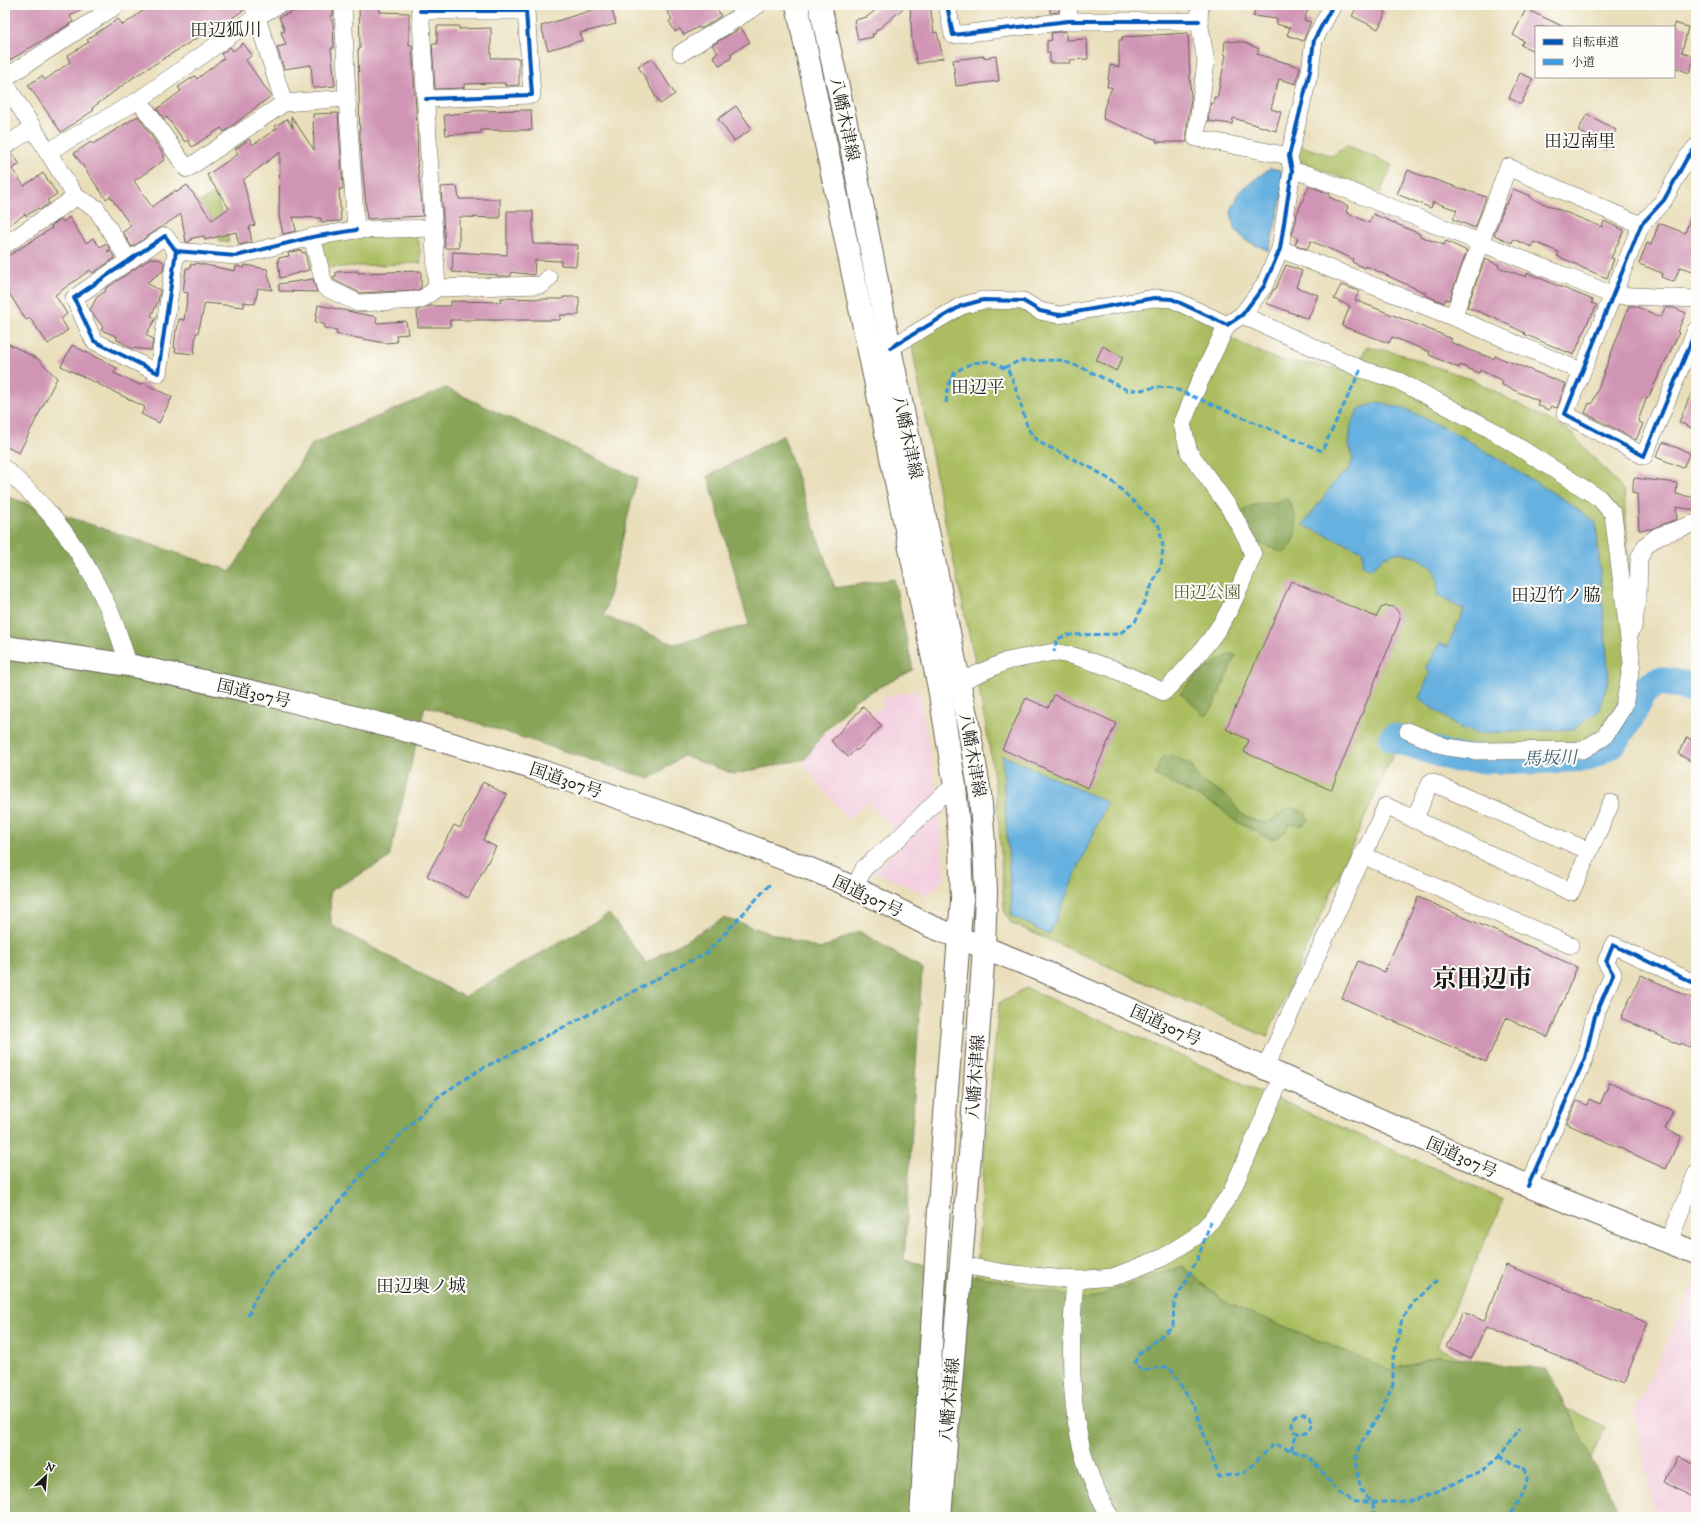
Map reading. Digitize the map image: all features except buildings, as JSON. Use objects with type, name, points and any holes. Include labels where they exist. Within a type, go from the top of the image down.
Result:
[{"type":"main road","name":"八幡木津線","points":[[797,5],[939,688],[955,786],[960,847],[962,899],[943,1140],[921,1517]]},
{"type":"main road","name":"八幡木津線","points":[[820,5],[854,162],[890,348],[959,682],[980,794],[985,885],[984,947],[971,1142],[940,1517]]},
{"type":"main road","name":"国道307号","points":[[5,647],[129,665],[272,696],[412,732],[535,769],[679,819],[757,848],[855,888],[930,926],[984,947],[1274,1072],[1528,1186],[1696,1253]]},
{"type":"street","points":[[5,78],[117,5]]},
{"type":"street","points":[[47,152],[139,100],[255,11],[278,5]]},
{"type":"street","points":[[343,5],[347,98],[356,230]]},
{"type":"street","points":[[681,52],[758,5]]},
{"type":"street","points":[[948,5],[953,35],[1068,13],[1199,13],[1206,62],[1196,138],[1291,163],[1307,174],[1613,295],[1696,299]]},
{"type":"street","points":[[959,682],[1007,661],[1054,652],[1074,656],[1111,668],[1164,692],[1187,668],[1221,624],[1234,600],[1253,555],[1247,539],[1228,506],[1189,452],[1182,424],[1199,383],[1227,325],[1242,315],[1264,286],[1280,249],[1291,163],[1310,71],[1314,40],[1333,5]]},
{"type":"street","points":[[426,99],[532,95],[526,11],[420,8],[437,288]]},
{"type":"street","points":[[255,11],[284,103]]},
{"type":"street","points":[[5,83],[76,197],[96,208],[129,261]]},
{"type":"street","points":[[139,100],[187,169],[284,103],[347,98]]},
{"type":"street","points":[[5,146],[33,128]]},
{"type":"street","points":[[1696,147],[1687,158],[1664,200],[1641,225],[1565,414],[1644,456],[1696,330]]},
{"type":"street","points":[[1453,317],[1508,167],[1641,225]]},
{"type":"street","points":[[5,245],[76,197]]},
{"type":"street","points":[[176,251],[236,256],[312,237],[356,230],[434,228]]},
{"type":"street","points":[[165,236],[176,251],[158,373],[94,341],[74,298],[165,236]]},
{"type":"street","points":[[312,237],[325,287],[358,303],[421,300],[437,288],[542,285],[549,278]]},
{"type":"street","points":[[1280,249],[1453,317],[1582,371]]},
{"type":"street","points":[[890,348],[961,306],[983,300],[1023,301],[1040,311],[1058,315],[1154,298],[1172,299],[1227,325]]},
{"type":"street","points":[[1242,315],[1361,369],[1399,381],[1490,429],[1599,498],[1613,514],[1632,663],[1624,706],[1604,736],[1583,750],[1476,751],[1446,747],[1408,731]]},
{"type":"street","points":[[5,469],[52,514],[77,548],[109,608],[129,665]]},
{"type":"street","points":[[1630,649],[1638,597],[1640,558],[1646,545],[1658,536],[1696,522]]},
{"type":"street","points":[[1414,820],[1431,782],[1589,851]]},
{"type":"street","points":[[855,888],[864,868],[898,839],[941,796],[955,786]]},
{"type":"street","points":[[960,1265],[1075,1280],[1113,1277],[1162,1258],[1194,1237],[1211,1221],[1230,1194],[1274,1072],[1362,855],[1386,806],[1571,892],[1611,803]]},
{"type":"street","points":[[1362,855],[1570,945]]},
{"type":"street","points":[[1528,1186],[1585,1058],[1595,1016],[1613,974],[1606,962],[1613,945],[1696,984]]},
{"type":"street","points":[[1669,1242],[1696,1174]]},
{"type":"street","points":[[1075,1280],[1071,1330],[1071,1370],[1079,1428],[1090,1477],[1111,1517]]},
{"type":"shaded area","points":[[919,691],[937,792],[945,880],[927,895],[873,871],[905,844],[868,801],[848,820],[803,764],[824,734],[863,705],[873,714],[882,706],[882,697]]},
{"type":"shaded area","points":[[1693,1286],[1696,1288],[1696,1517],[1654,1517],[1648,1480],[1633,1414]]},
{"type":"green space","points":[[1295,144],[1332,156],[1347,145],[1392,165],[1380,193],[1293,159]]},
{"type":"green space","points":[[216,193],[229,242],[220,242],[209,213],[191,218],[186,211]]},
{"type":"green space","points":[[406,228],[419,241],[421,263],[320,268],[312,237]]},
{"type":"green space","name":"田辺公園","points":[[1167,303],[1215,324],[1213,330],[1275,359],[1336,368],[1353,374],[1367,346],[1400,354],[1476,381],[1569,431],[1624,491],[1632,615],[1636,650],[1608,740],[1482,755],[1402,734],[1267,1037],[1011,923],[1004,910],[998,815],[989,746],[976,667],[939,493],[911,342],[958,313],[983,306],[1021,308]]},
{"type":"green space","points":[[446,388],[637,478],[604,616],[674,644],[749,625],[708,476],[783,435],[835,588],[894,579],[913,670],[856,699],[825,731],[805,759],[735,774],[683,756],[650,779],[425,706],[389,858],[330,891],[331,925],[464,997],[609,914],[646,963],[724,918],[820,949],[859,931],[922,969],[904,1260],[1087,1300],[1182,1266],[1225,1302],[1391,1370],[1438,1356],[1547,1369],[1620,1517],[5,1517],[5,496],[231,571],[312,444]]},
{"type":"green space","points":[[1287,499],[1294,512],[1296,527],[1293,540],[1285,552],[1279,551],[1257,541],[1248,531],[1240,515],[1248,507],[1261,503],[1273,504],[1279,500]]},
{"type":"green space","points":[[1230,654],[1236,655],[1214,705],[1207,715],[1203,715],[1194,704],[1180,693],[1198,674]]},
{"type":"green space","points":[[1170,755],[1192,765],[1195,773],[1203,782],[1225,795],[1243,815],[1249,818],[1268,823],[1291,807],[1306,813],[1308,820],[1303,825],[1290,824],[1282,835],[1276,838],[1269,838],[1233,820],[1218,806],[1155,775],[1161,758]]},
{"type":"green space","points":[[1026,988],[1504,1199],[1437,1347],[1605,1427],[1564,1517],[969,1390],[985,1143],[999,1003]]},
{"type":"water","points":[[1270,168],[1281,170],[1285,183],[1269,251],[1245,240],[1234,228],[1231,212],[1240,191]]},
{"type":"water","points":[[1378,402],[1406,409],[1464,438],[1566,501],[1596,523],[1609,679],[1598,712],[1573,729],[1481,733],[1461,729],[1419,698],[1430,673],[1426,669],[1440,643],[1447,647],[1464,610],[1438,596],[1434,568],[1419,558],[1400,552],[1384,557],[1372,569],[1362,565],[1363,551],[1303,525],[1338,478],[1349,470],[1353,459],[1349,445],[1351,425],[1359,409]]},
{"type":"water","points":[[1002,755],[1107,802],[1049,935],[1012,916]]},
{"type":"waterway","name":"馬坂川","points":[[1393,738],[1456,758],[1529,760],[1587,757],[1612,743],[1629,719],[1644,690],[1659,681],[1679,684],[1696,691]]},
{"type":"marked path","points":[[1004,368],[1019,361],[1060,360],[1085,369],[1127,390],[1140,390],[1157,387],[1173,388],[1322,451],[1361,369]]},
{"type":"marked path","points":[[946,403],[948,386],[955,372],[972,363],[990,361],[1008,370],[1015,386],[1028,429],[1039,442],[1093,469],[1112,481],[1159,526],[1163,547],[1161,565],[1135,622],[1119,634],[1068,635],[1057,639],[1054,652]]},
{"type":"marked path","points":[[248,1316],[255,1298],[268,1278],[331,1211],[370,1165],[439,1096],[479,1070],[707,953],[771,883]]},
{"type":"marked path","points":[[1211,1221],[1198,1258],[1174,1303],[1173,1326],[1137,1356],[1135,1364],[1141,1370],[1170,1367],[1195,1409],[1219,1477],[1244,1473],[1274,1444],[1309,1457],[1339,1493],[1356,1502],[1397,1502],[1418,1499],[1481,1472],[1503,1453],[1519,1429]]},
{"type":"marked path","points":[[1375,1517],[1373,1503],[1361,1491],[1355,1461],[1362,1442],[1383,1407],[1393,1384],[1393,1360],[1402,1319],[1415,1301],[1439,1279]]},
{"type":"marked path","points":[[1302,1414],[1309,1417],[1312,1424],[1309,1431],[1302,1434],[1295,1431],[1292,1424],[1295,1417],[1302,1414]]},
{"type":"marked path","points":[[1291,1450],[1297,1433]]},
{"type":"marked path","points":[[1499,1457],[1524,1468],[1527,1477],[1525,1488],[1520,1500],[1513,1510],[1505,1517]]},
{"type":"cycle path","points":[[947,5],[953,35],[1068,21],[1199,21]]},
{"type":"cycle path","points":[[890,348],[961,306],[983,300],[1023,301],[1040,311],[1059,315],[1154,298],[1172,299],[1227,325],[1242,315],[1264,286],[1280,249],[1292,171],[1289,156],[1310,71],[1314,40],[1333,5]]},
{"type":"cycle path","points":[[420,11],[526,11],[532,95],[426,99]]},
{"type":"cycle path","points":[[1696,147],[1687,158],[1664,200],[1641,225],[1565,414],[1644,456],[1696,330]]},
{"type":"cycle path","points":[[176,251],[158,373],[94,341],[74,298],[165,236],[176,251],[236,256],[312,237],[356,230]]},
{"type":"cycle path","points":[[1528,1186],[1585,1058],[1595,1016],[1613,974],[1606,962],[1613,945],[1696,984]]},
{"type":"district","name":"田辺狐川","points":[[226,30]]},
{"type":"district","name":"田辺南里","points":[[1580,141]]},
{"type":"district","name":"田辺平","points":[[978,387]]},
{"type":"district","name":"田辺竹ノ脇","points":[[1556,595]]},
{"type":"district","name":"京田辺市","points":[[1482,978]]},
{"type":"district","name":"田辺奥ノ城","points":[[421,1286]]}]
